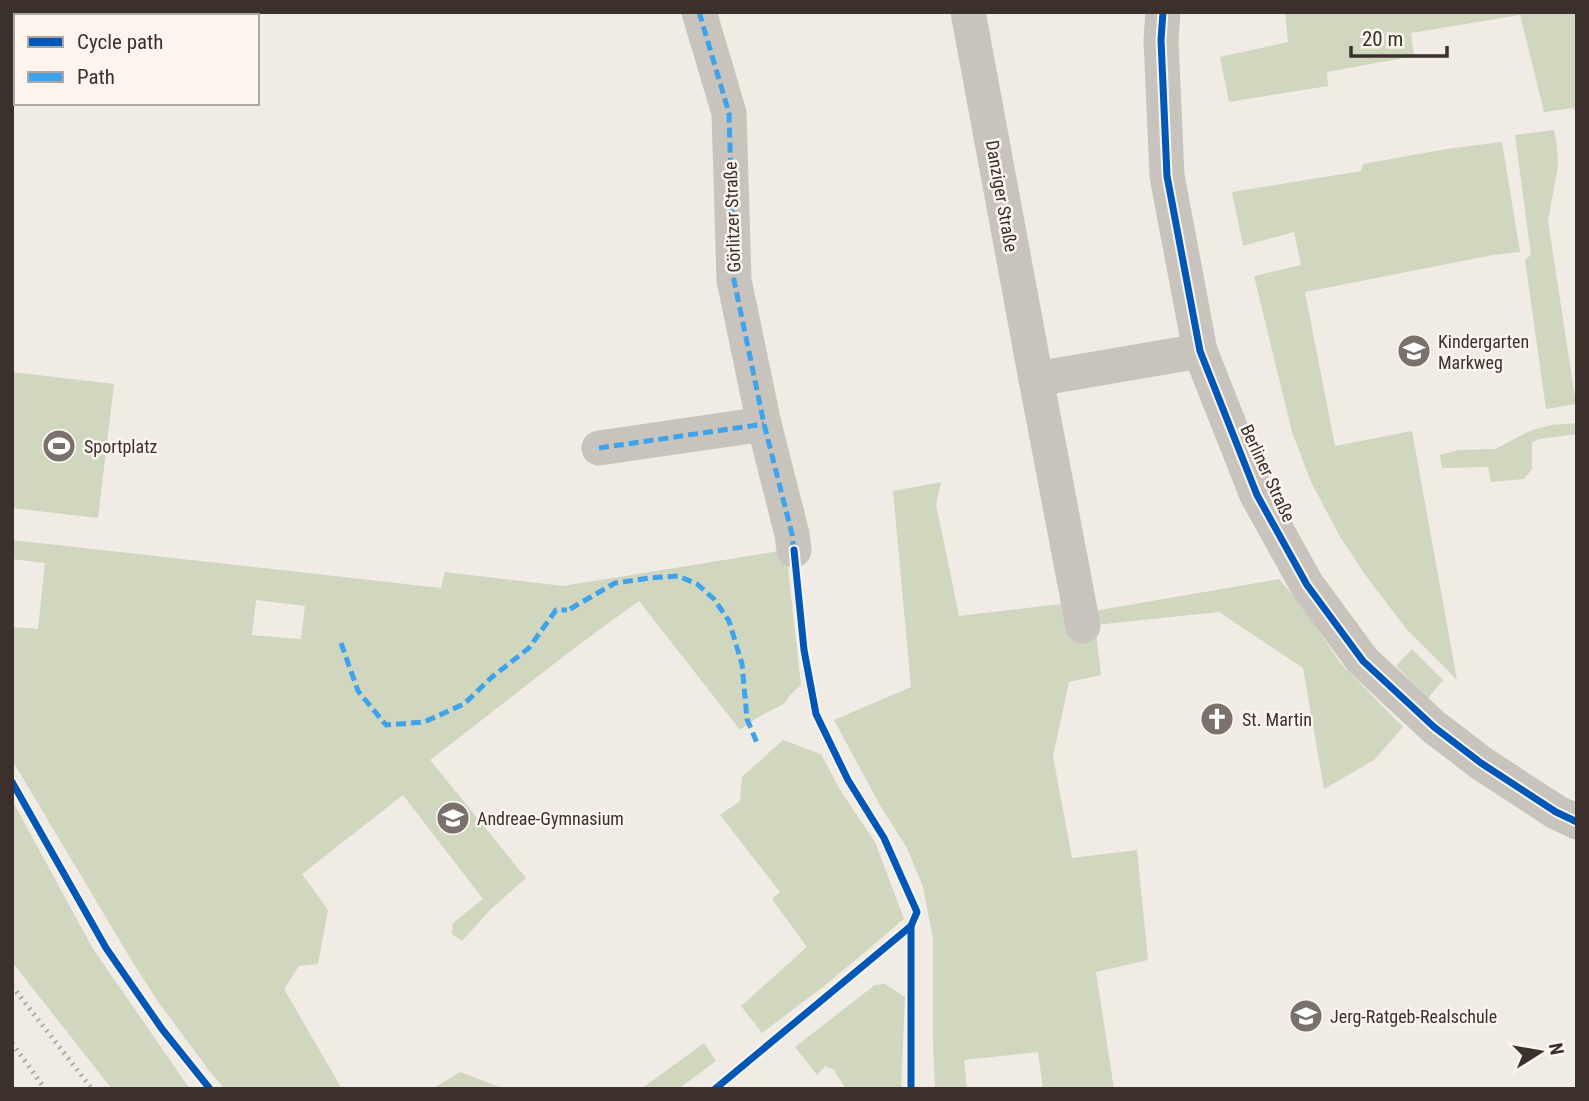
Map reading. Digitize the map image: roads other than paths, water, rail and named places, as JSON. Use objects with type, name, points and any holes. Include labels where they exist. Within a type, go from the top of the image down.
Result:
[{"type":"street","name":"Görlitzer Straße","points":[[699,12],[729,113],[734,280],[794,550]]},
{"type":"street","name":"Danziger Straße","points":[[968,12],[1083,626]]},
{"type":"street","name":"Berliner Straße","points":[[1163,12],[1161,40],[1167,176],[1200,351],[1258,495],[1307,585],[1363,661],[1434,727],[1481,763],[1556,812],[1577,822]]},
{"type":"street","points":[[1036,379],[1200,351]]},
{"type":"street","points":[[599,448],[764,424]]},
{"type":"railway","points":[[12,986],[92,1089]]},
{"type":"railway","points":[[12,1043],[45,1089]]},
{"type":"place","name":"Kindergarten Markweg","points":[[1414,351]]},
{"type":"place","name":"Sportplatz","points":[[59,446]]},
{"type":"place","name":"St. Martin","points":[[1217,719]]},
{"type":"place","name":"Andreae-Gymnasium","points":[[453,818]]},
{"type":"place","name":"Jerg-Ratgeb-Realschule","points":[[1306,1016]]}]
